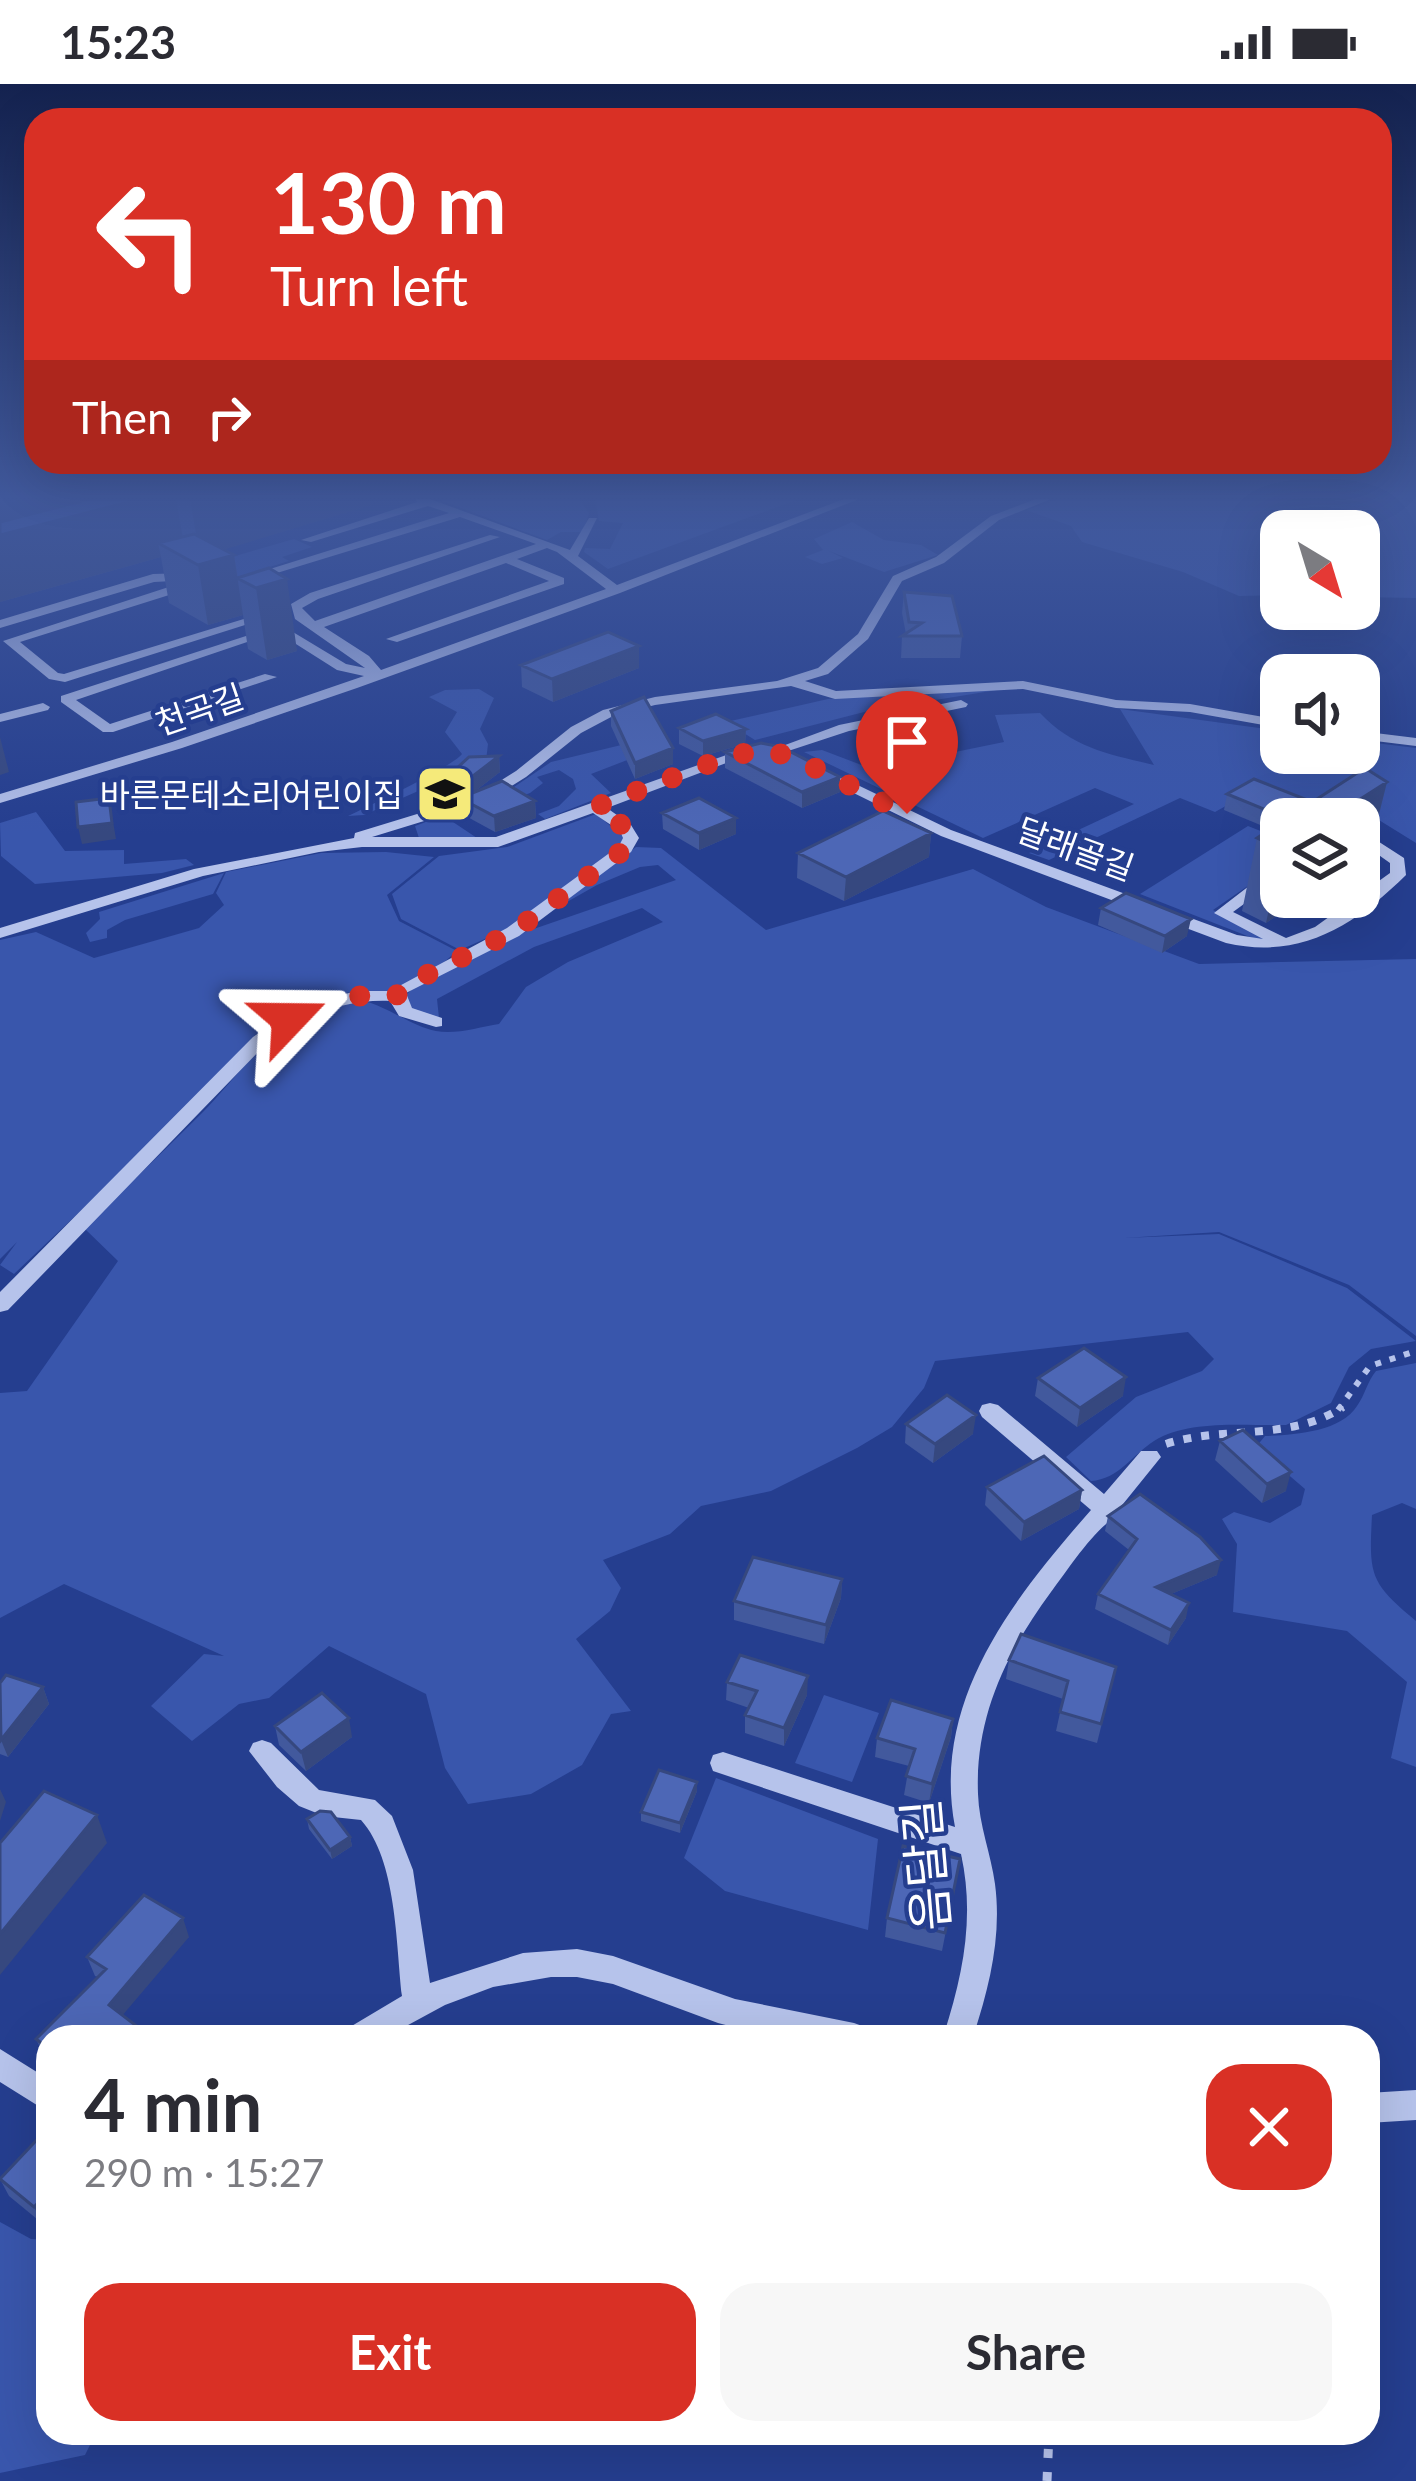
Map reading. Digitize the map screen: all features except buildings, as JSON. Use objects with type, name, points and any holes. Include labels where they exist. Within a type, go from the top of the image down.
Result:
[{"type":"street","points":[[0,624],[45,611]]},
{"type":"street","points":[[102,611],[10,639],[59,678],[72,677],[264,617]]},
{"type":"street","points":[[252,611],[342,667],[379,675]]},
{"type":"street","points":[[296,611],[379,675]]},
{"type":"street","points":[[314,626],[357,611]]},
{"type":"street","points":[[392,639],[472,611]]},
{"type":"street","name":"천곡길","points":[[0,799],[172,747],[558,611]]},
{"type":"street","points":[[0,933],[200,872],[319,847],[481,799],[576,730],[608,713],[655,701],[794,682],[823,671],[842,657],[879,611]]},
{"type":"street","points":[[270,677],[108,729],[66,699],[281,629]]},
{"type":"street","points":[[46,670],[136,643]]},
{"type":"street","points":[[794,682],[835,695],[1023,685],[1116,704],[1260,721]]},
{"type":"street","points":[[319,847],[362,842],[484,844],[730,756],[776,751],[814,734],[962,704]]},
{"type":"street","points":[[0,718],[43,707]]},
{"type":"street","points":[[1380,738],[1416,742]]},
{"type":"street","name":"달래골길","points":[[776,751],[970,843],[1232,940],[1268,948],[1291,946]]},
{"type":"street","points":[[0,1305],[259,1041],[289,1019],[341,996],[396,996],[406,985],[513,932],[625,849],[631,838],[626,828],[595,807]]},
{"type":"street","points":[[1380,849],[1398,861],[1402,870],[1380,885]]},
{"type":"street","points":[[1260,885],[1222,913],[1291,946],[1332,918]]},
{"type":"street","points":[[396,996],[405,1012],[436,1022]]},
{"type":"street","points":[[990,1411],[1108,1511]]},
{"type":"street","name":"음달길","points":[[961,2025],[979,1964],[984,1919],[964,1791],[983,1680],[1009,1629],[1037,1589],[1108,1511],[1149,1457]]},
{"type":"street","points":[[262,1750],[317,1803],[359,1805],[375,1814],[389,1832],[397,1856],[417,2000]]},
{"type":"street","points":[[723,1763],[973,1845]]},
{"type":"street","points":[[379,2025],[417,2000],[499,1975],[572,1962],[735,2013],[794,2025]]},
{"type":"street","points":[[0,2064],[36,2089]]},
{"type":"street","points":[[1380,2107],[1416,2105]]},
{"type":"path","points":[[1149,1457],[1159,1447],[1185,1437],[1304,1426],[1348,1402],[1370,1366],[1416,1352]]},
{"type":"path","points":[[1047,2481],[1048,2445]]},
{"type":"shaded area","points":[[993,686],[997,690],[868,711],[755,740],[726,722],[828,699]]},
{"type":"shaded area","points":[[479,689],[494,698],[480,729],[488,744],[486,761],[364,815],[348,816],[462,754],[445,732],[457,712],[429,697],[445,690]]},
{"type":"shaded area","points":[[1120,709],[1260,728],[1260,774],[1380,774],[1380,744],[1416,748],[1416,843],[1380,821],[1380,798],[1294,798],[1256,789],[1215,812],[1180,798],[1049,860],[1029,853],[1134,804],[1095,788],[983,838],[804,752],[822,750],[872,769],[1004,742],[995,715],[1040,713],[1078,742],[1154,765]]},
{"type":"shaded area","points":[[646,739],[661,747],[591,774],[611,793],[545,819],[538,814],[559,806],[576,789],[573,779],[559,770],[537,777],[543,783],[530,793],[453,822],[477,838],[419,838],[415,826],[508,791],[551,762]]},
{"type":"shaded area","points":[[36,812],[65,851],[124,850],[124,864],[186,859],[194,865],[162,873],[35,884],[1,856],[0,823]]},
{"type":"shaded area","points":[[596,814],[625,838],[618,847],[505,930],[460,950],[401,919],[392,894],[439,856],[507,847]]},
{"type":"shaded area","points":[[1248,826],[1260,831],[1260,878],[1213,910],[1267,939],[1255,939],[1140,894]]},
{"type":"shaded area","points":[[636,847],[661,848],[766,930],[973,869],[1046,907],[1199,964],[1416,959],[1416,1336],[1349,1285],[1219,1232],[1124,1238],[1219,1234],[1347,1288],[1416,1341],[1371,1349],[1349,1367],[1331,1403],[1286,1425],[1184,1429],[1154,1441],[1110,1476],[1091,1481],[1066,1457],[1136,1397],[1202,1371],[1214,1359],[1188,1332],[935,1361],[924,1388],[892,1427],[857,1448],[771,1491],[701,1506],[670,1534],[603,1560],[621,1588],[610,1611],[576,1639],[631,1711],[611,1714],[582,1765],[531,1794],[468,1804],[445,1768],[426,1694],[329,1646],[269,1698],[239,1704],[192,1741],[151,1706],[204,1654],[224,1656],[64,1584],[0,1618],[0,1393],[27,1391],[118,1261],[84,1228],[264,1045],[320,1006],[366,1001],[436,1031],[499,1024],[526,987],[568,962],[663,922],[642,908],[534,947],[437,999],[439,1018],[411,1009],[406,995],[414,987],[522,933],[676,880],[658,865],[640,867],[551,911]]},
{"type":"shaded area","points":[[321,853],[434,857],[387,895],[399,921],[457,951],[436,969],[391,991],[340,993],[284,1018],[14,1274],[0,1265],[17,1242],[0,1259],[0,940],[36,932],[94,958],[199,928],[224,905],[216,893],[226,872]]},
{"type":"shaded area","points":[[224,873],[213,894],[125,920],[107,930],[107,938],[90,942],[86,933],[100,919],[99,912]]},
{"type":"shaded area","points":[[1416,1363],[1416,1509],[1402,1503],[1372,1515],[1371,1551],[1381,1586],[1416,1621],[1416,1767],[1391,1758],[1407,1682],[1347,1631],[1233,1612],[1237,1544],[1222,1519],[1234,1512],[1270,1523],[1301,1505],[1305,1489],[1256,1447],[1265,1436],[1340,1422],[1357,1406],[1376,1371]]},
{"type":"shaded area","points":[[824,1695],[879,1713],[852,1782],[795,1763]]},
{"type":"shaded area","points":[[716,1778],[878,1839],[868,1930],[725,1891],[684,1858]]},
{"type":"shaded area","points":[[0,2222],[36,2239],[36,2445],[90,2445],[85,2455],[0,2473]]},
{"type":"place","name":"바른몬테소리어린이집","points":[[445,794]]},
{"type":"route","points":[[289,1019],[341,996],[396,996],[406,985],[513,932],[625,849],[631,838],[626,828],[595,807],[730,756],[776,751],[907,814]]}]
